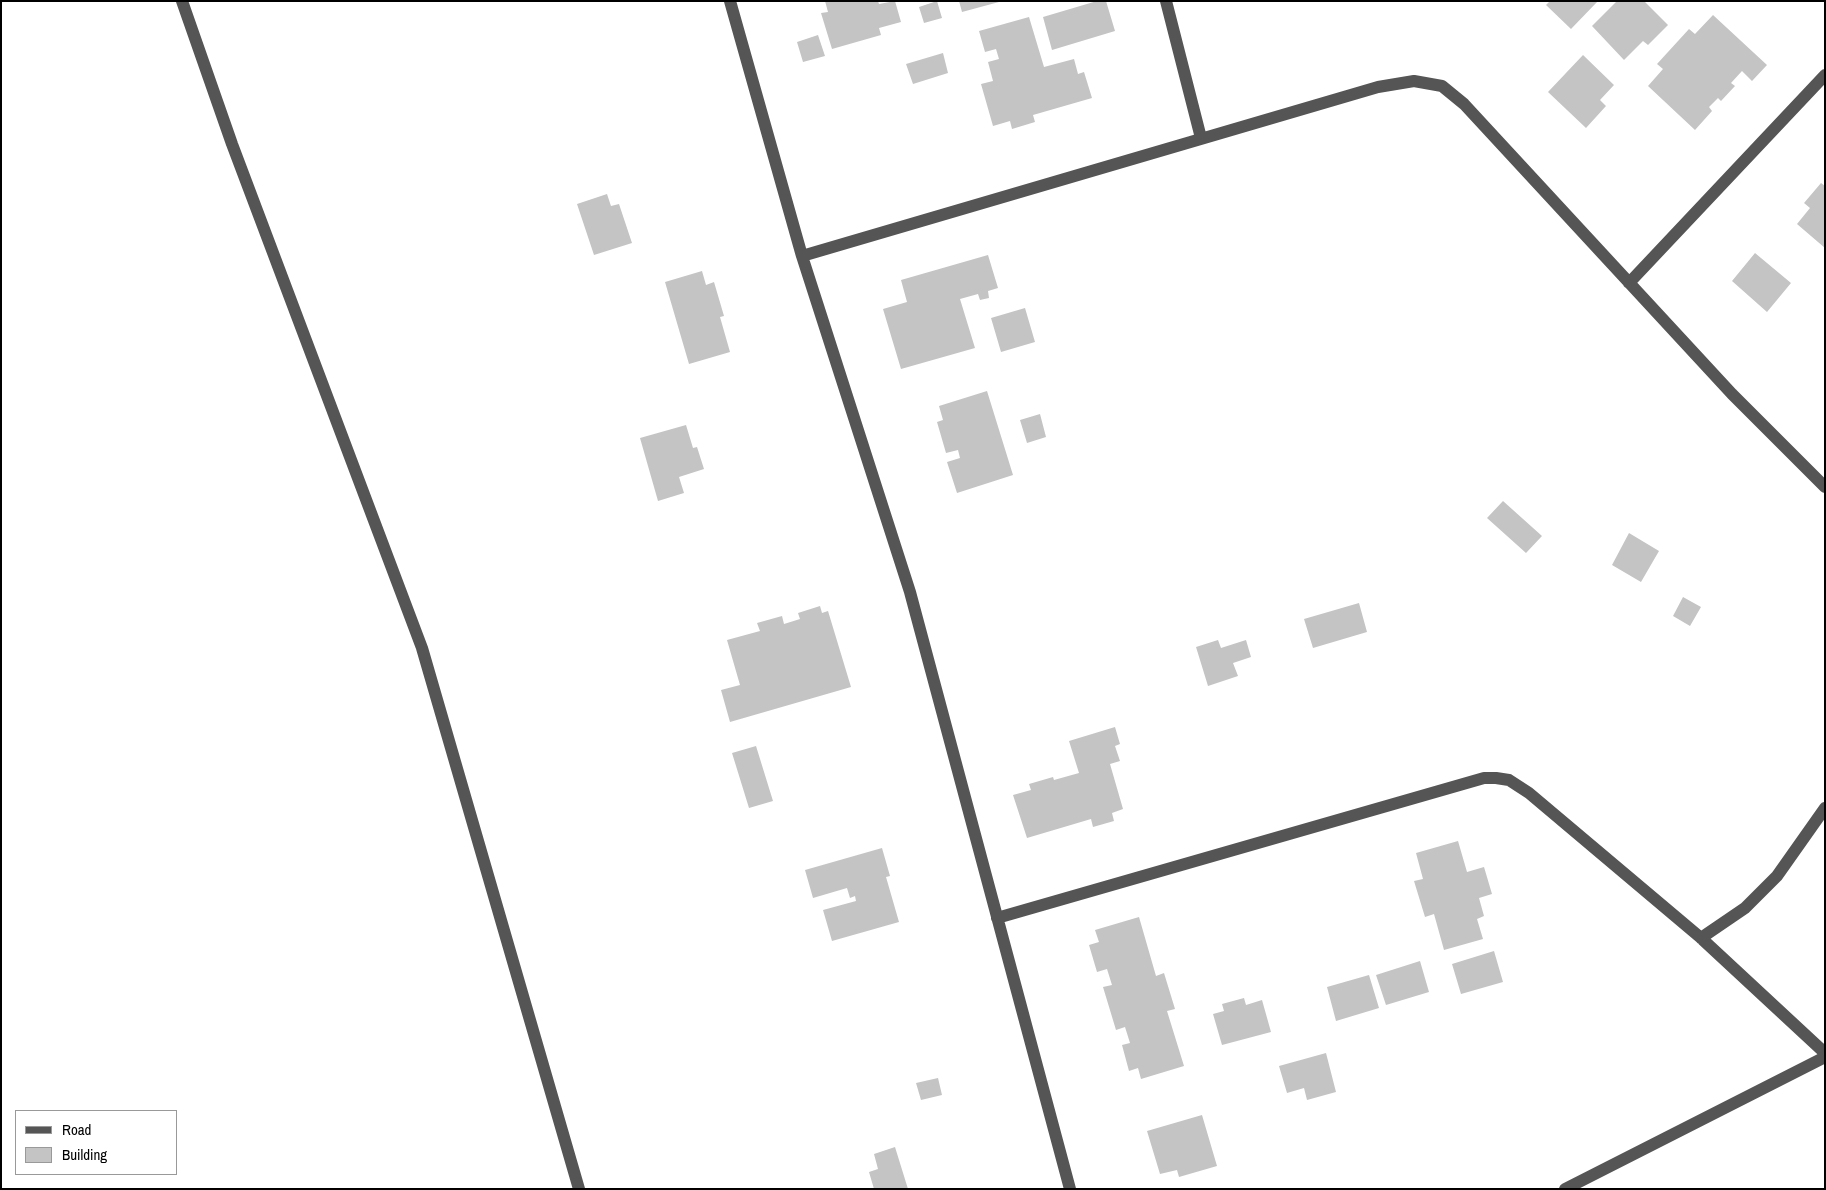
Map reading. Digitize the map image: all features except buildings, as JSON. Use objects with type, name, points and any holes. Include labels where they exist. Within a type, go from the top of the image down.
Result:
[{"type":"street","points":[[182,1],[236,153],[422,648],[579,1189]]},
{"type":"street","points":[[730,1],[802,256],[910,592],[1070,1189]]},
{"type":"street","points":[[1166,1],[1201,138]]},
{"type":"street","points":[[1629,284],[1825,76]]},
{"type":"street","points":[[802,256],[1378,87],[1414,81],[1442,86],[1464,104],[1732,394],[1825,487]]},
{"type":"street","points":[[998,918],[1484,778],[1509,780],[1529,793],[1701,938],[1825,1053]]},
{"type":"street","points":[[1701,938],[1745,908],[1777,876],[1825,808]]},
{"type":"street","points":[[1566,1189],[1825,1057]]}]
